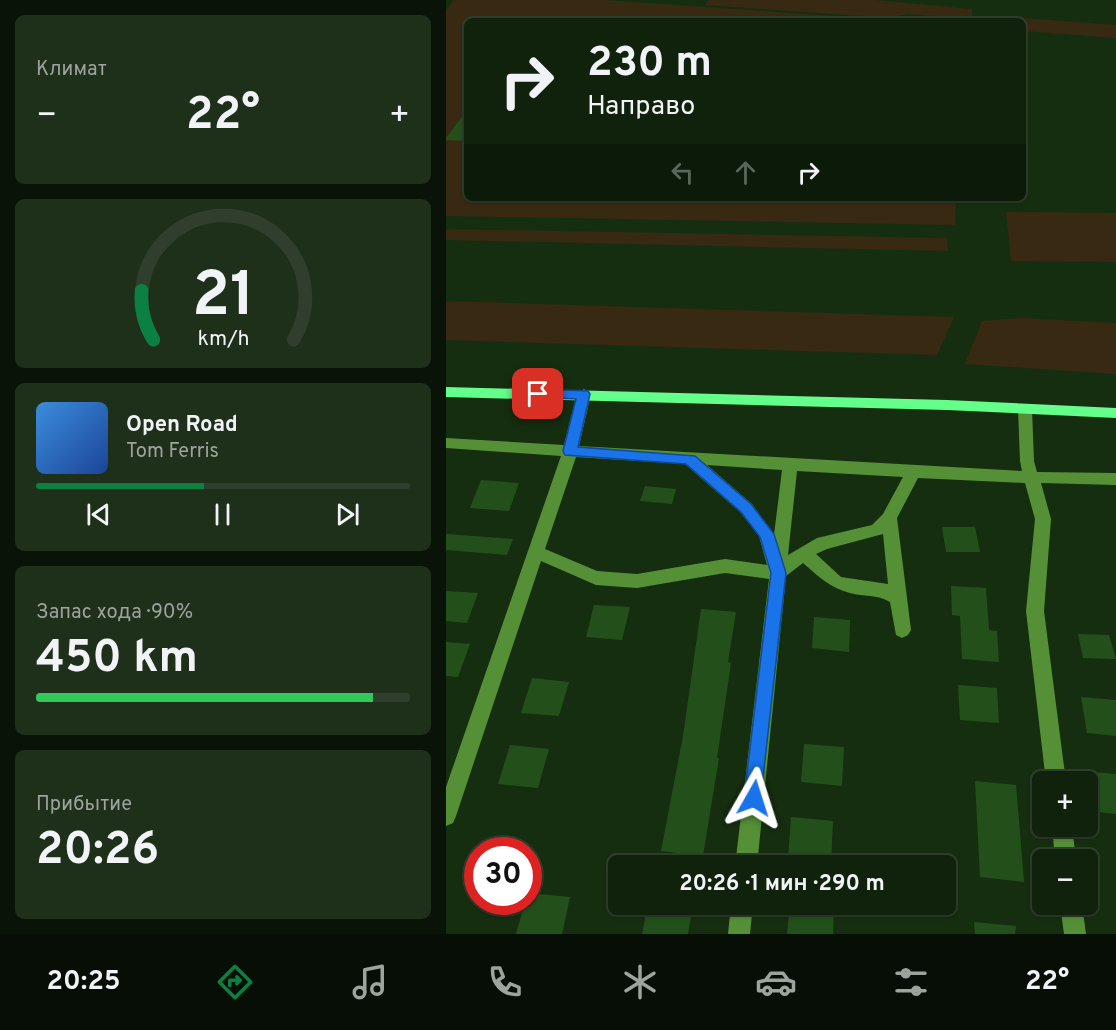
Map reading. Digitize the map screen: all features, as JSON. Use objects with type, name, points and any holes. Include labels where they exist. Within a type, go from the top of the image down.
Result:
[{"type":"main road","points":[[446,392],[584,394],[1116,413]]},
{"type":"street","points":[[446,816],[570,451],[584,394]]},
{"type":"street","points":[[1025,409],[1027,461],[1043,519],[1035,611],[1055,771]]},
{"type":"street","points":[[446,443],[973,476],[1031,475],[1116,478]]},
{"type":"street","points":[[690,459],[746,508],[766,534],[778,573]]},
{"type":"street","points":[[747,855],[790,463]]},
{"type":"street","points":[[536,552],[596,578],[637,581],[725,566],[778,573],[803,553],[823,543],[877,531],[889,518],[914,472]]},
{"type":"street","points":[[889,518],[902,630]]},
{"type":"street","points":[[803,553],[836,582],[852,587],[883,589],[899,599]]},
{"type":"street","points":[[738,934],[741,915]]},
{"type":"street","points":[[1072,915],[1075,934]]},
{"type":"shaded area","points":[[454,0],[604,0],[865,18],[464,18],[464,201],[956,201],[955,225],[446,216],[446,10]]},
{"type":"shaded area","points":[[709,0],[875,0],[972,9],[972,18],[907,14],[890,18],[705,5]]},
{"type":"shaded area","points":[[1026,18],[1116,25],[1116,38],[1026,31]]},
{"type":"shaded area","points":[[1006,212],[1116,213],[1116,262],[1011,261]]},
{"type":"shaded area","points":[[446,229],[947,238],[948,251],[446,240]]},
{"type":"shaded area","points":[[446,301],[954,317],[937,355],[446,340]]},
{"type":"shaded area","points":[[1021,318],[1116,323],[1116,374],[965,364],[982,321]]},
{"type":"building","points":[[464,114],[464,141],[446,140]]},
{"type":"building","points":[[481,480],[519,483],[509,511],[470,508]]},
{"type":"building","points":[[645,486],[676,489],[672,504],[640,501]]},
{"type":"building","points":[[942,527],[975,527],[980,552],[946,552]]},
{"type":"building","points":[[446,534],[513,539],[507,555],[446,550]]},
{"type":"building","points":[[951,586],[986,588],[989,630],[997,631],[999,662],[962,659],[960,616],[952,615]]},
{"type":"building","points":[[446,591],[478,593],[467,623],[446,621]]},
{"type":"building","points":[[594,605],[630,607],[622,640],[586,637]]},
{"type":"building","points":[[701,609],[736,612],[728,662],[731,663],[717,758],[719,758],[703,855],[661,851],[683,736]]},
{"type":"building","points":[[814,617],[850,620],[849,652],[812,648]]},
{"type":"building","points":[[1078,634],[1109,635],[1116,659],[1083,658]]},
{"type":"building","points":[[446,642],[470,644],[458,677],[446,676]]},
{"type":"building","points":[[532,678],[569,682],[559,716],[521,713]]},
{"type":"building","points":[[958,685],[997,688],[999,723],[960,720]]},
{"type":"building","points":[[1081,697],[1117,700],[1117,736],[1087,733]]},
{"type":"building","points":[[804,744],[844,747],[842,786],[801,782]]},
{"type":"building","points":[[510,745],[549,749],[538,788],[498,784]]},
{"type":"building","points":[[1098,772],[1117,774],[1117,814],[1099,812]]},
{"type":"building","points":[[975,781],[1016,785],[1024,882],[980,877]]},
{"type":"building","points":[[791,817],[833,821],[831,855],[788,855]]},
{"type":"building","points":[[542,894],[570,897],[562,934],[516,934],[521,915],[542,915]]},
{"type":"building","points":[[646,915],[691,915],[688,934],[642,934]]},
{"type":"building","points":[[789,915],[834,915],[833,934],[787,934]]},
{"type":"building","points":[[974,922],[1016,926],[1015,934],[975,934]]},
{"type":"route","points":[[538,394],[584,394],[570,451],[690,459],[746,508],[766,534],[778,573],[754,798]]}]
